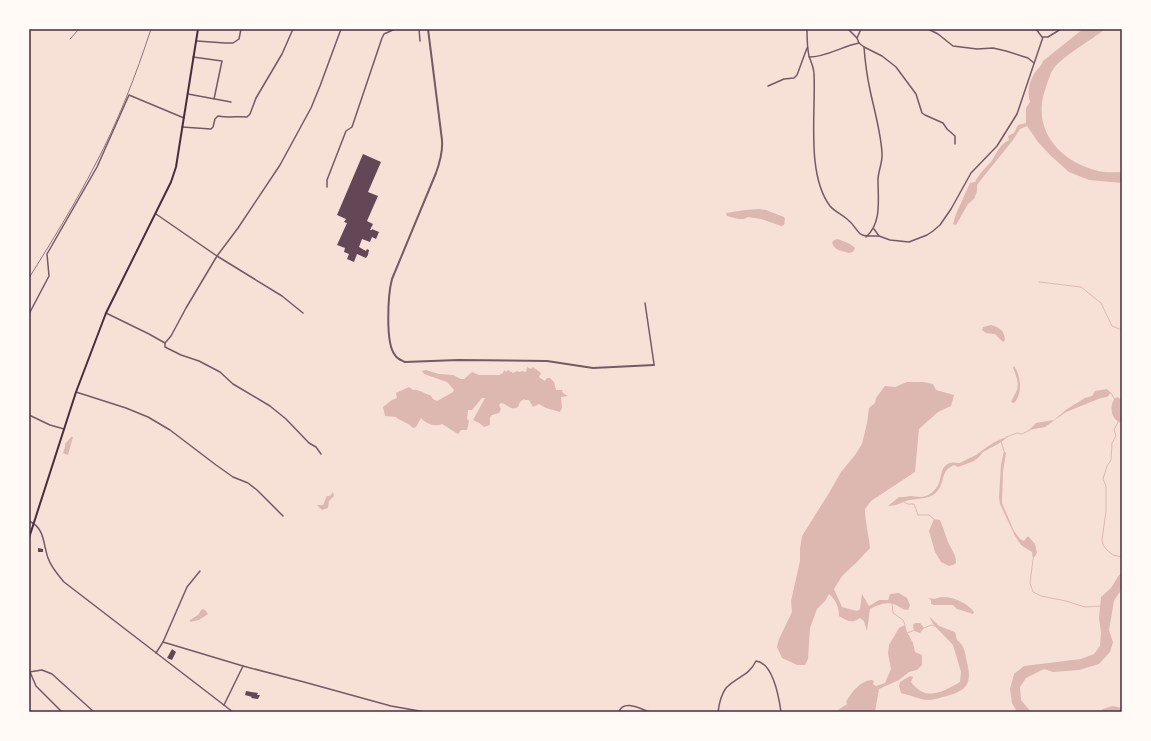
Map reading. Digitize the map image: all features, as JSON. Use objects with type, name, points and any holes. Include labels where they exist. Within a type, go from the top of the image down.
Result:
[{"type":"main road","points":[[29,538],[76,392],[106,313],[156,214],[171,182],[176,167],[198,29]]},
{"type":"street","points":[[196,41],[233,43],[239,39],[241,29]]},
{"type":"street","points":[[182,127],[211,129],[215,119],[218,116],[227,118],[247,117],[255,104],[256,98],[282,54],[292,29]]},
{"type":"street","points":[[165,343],[171,336],[217,256],[238,228],[280,165],[320,86],[341,29]]},
{"type":"street","points":[[327,187],[327,180],[346,131],[352,126],[382,38],[384,34],[395,29]]},
{"type":"street","points":[[419,29],[420,41]]},
{"type":"street","points":[[428,29],[442,140],[441,156],[392,279],[390,289],[389,330],[391,348],[394,355],[400,360],[413,362],[458,360],[547,361],[593,368],[654,365],[645,303]]},
{"type":"street","points":[[807,29],[807,47],[814,75],[816,160],[822,190],[831,207],[851,222],[859,234],[866,237],[878,236],[890,240],[909,242],[927,235],[940,225],[951,209],[971,173],[997,146],[1017,114],[1043,37]]},
{"type":"street","points":[[848,29],[864,48],[882,56],[896,67],[916,94],[922,113],[943,123],[955,136],[955,144]]},
{"type":"street","points":[[857,38],[861,29]]},
{"type":"street","points":[[928,29],[938,34],[953,46],[977,49],[993,48],[1028,58],[1034,63]]},
{"type":"street","points":[[1036,29],[1043,37]]},
{"type":"street","points":[[1043,37],[1048,37],[1061,29]]},
{"type":"street","points":[[809,57],[824,55],[851,44],[859,43]]},
{"type":"street","points":[[768,86],[784,79],[794,78],[797,75],[807,47]]},
{"type":"street","points":[[864,48],[869,87],[875,111],[882,153],[878,179],[880,193],[876,220],[874,229],[866,237]]},
{"type":"street","points":[[193,57],[222,61],[214,99]]},
{"type":"street","points":[[188,94],[231,102]]},
{"type":"street","points":[[29,314],[49,276],[47,254],[97,167],[129,96],[184,118]]},
{"type":"street","points":[[156,214],[217,256],[268,287],[303,313]]},
{"type":"street","points":[[874,229],[878,236]]},
{"type":"street","points":[[106,313],[150,334],[165,343],[165,347],[181,355],[199,361],[220,372],[233,384],[270,406],[286,419],[321,454]]},
{"type":"street","points":[[76,392],[126,408],[170,430],[233,477],[248,483],[283,516]]},
{"type":"street","points":[[29,415],[50,425],[64,429]]},
{"type":"street","points":[[29,521],[34,523],[41,531],[50,562],[64,582],[233,712]]},
{"type":"street","points":[[156,653],[163,642],[187,587],[200,571]]},
{"type":"street","points":[[163,642],[243,666],[390,706],[426,712]]},
{"type":"street","points":[[718,712],[726,688],[750,670],[756,661],[762,663],[774,679],[781,712]]},
{"type":"street","points":[[224,705],[243,666]]},
{"type":"street","points":[[62,712],[36,686],[29,672],[42,670],[52,674],[94,712]]},
{"type":"street","points":[[619,712],[622,706],[627,705],[650,712]]},
{"type":"shaded area","points":[[1083,29],[1105,29],[1064,58],[1054,68],[1049,77],[1044,93],[1042,107],[1046,132],[1062,153],[1085,167],[1098,171],[1122,172],[1122,183],[1089,180],[1069,172],[1038,142],[1027,126],[1020,129],[980,181],[977,185],[977,191],[974,199],[968,204],[956,225],[953,224],[970,183],[975,182],[991,162],[1000,147],[1009,140],[1008,136],[1014,133],[1018,125],[1026,123],[1026,108],[1030,102],[1029,87],[1034,74],[1043,61]]},
{"type":"shaded area","points":[[759,209],[784,217],[784,225],[781,226],[761,219],[748,217],[738,219],[727,216],[726,213],[745,210]]},
{"type":"shaded area","points":[[838,239],[855,248],[853,252],[849,253],[835,247],[832,243],[834,240]]},
{"type":"shaded area","points":[[991,325],[999,328],[1003,332],[1005,340],[1003,342],[995,334],[986,333],[982,330],[983,327]]},
{"type":"shaded area","points":[[1014,366],[1018,374],[1020,390],[1014,403],[1011,402],[1016,392],[1018,383],[1013,368]]},
{"type":"shaded area","points":[[527,367],[531,369],[533,367],[541,373],[539,377],[545,381],[547,378],[550,378],[554,382],[556,390],[562,390],[563,393],[568,396],[561,397],[562,408],[560,412],[546,408],[539,404],[533,407],[529,400],[524,399],[520,402],[518,407],[515,408],[511,408],[501,403],[499,405],[501,409],[499,413],[492,415],[490,417],[490,425],[484,427],[473,420],[485,398],[482,398],[472,410],[468,410],[467,419],[469,421],[467,430],[461,430],[458,434],[442,424],[431,424],[425,422],[421,418],[416,427],[413,428],[396,417],[385,416],[383,407],[397,398],[396,393],[409,387],[413,390],[430,395],[437,401],[453,392],[454,390],[447,382],[424,374],[422,371],[426,370],[439,374],[453,375],[464,379],[472,372],[479,375],[499,375],[503,373],[504,370],[506,372],[508,370],[513,373],[517,371],[526,372]]},
{"type":"shaded area","points":[[907,382],[923,382],[933,384],[936,390],[954,395],[951,406],[938,412],[919,429],[915,472],[871,501],[865,509],[870,548],[842,576],[834,589],[842,607],[857,611],[860,609],[862,594],[869,606],[879,600],[888,600],[890,594],[899,593],[907,598],[910,605],[908,610],[889,603],[870,609],[867,631],[864,621],[860,618],[850,621],[839,616],[837,604],[829,594],[825,601],[817,609],[810,628],[808,659],[805,665],[797,665],[782,658],[777,647],[779,639],[792,612],[791,601],[800,561],[802,536],[841,472],[862,444],[869,408],[875,403],[876,398],[885,386],[895,387]]},
{"type":"shaded area","points":[[1107,389],[1111,393],[1107,397],[1066,412],[1045,427],[1029,430],[1036,423],[1054,420],[1067,409],[1085,398],[1092,396],[1095,391]]},
{"type":"shaded area","points":[[1117,397],[1122,400],[1122,423],[1120,423],[1113,416],[1112,404]]},
{"type":"shaded area","points":[[71,437],[73,437],[68,455],[63,453],[65,444]]},
{"type":"shaded area","points":[[1008,437],[983,452],[974,461],[958,467],[954,465],[950,467],[945,473],[938,490],[932,496],[888,506],[899,497],[923,497],[929,495],[938,486],[945,466],[952,462],[962,462],[976,455],[995,442]]},
{"type":"shaded area","points":[[1004,451],[1006,453],[1003,471],[1002,503],[1014,531],[1020,539],[1024,541],[1028,536],[1035,544],[1037,553],[1033,559],[1032,552],[1021,545],[1015,536],[1000,504],[1001,465]]},
{"type":"shaded area","points":[[333,492],[334,496],[329,501],[328,508],[322,510],[317,505],[323,505],[327,496],[330,496]]},
{"type":"shaded area","points":[[934,519],[940,520],[956,560],[956,563],[953,565],[949,566],[941,562],[935,552],[929,531]]},
{"type":"shaded area","points":[[1122,573],[1122,589],[1111,605],[1108,627],[1113,642],[1110,652],[1099,664],[1079,670],[1053,672],[1044,669],[1026,678],[1020,687],[1021,700],[1031,712],[1017,712],[1012,703],[1010,689],[1014,674],[1024,666],[1081,659],[1094,654],[1100,646],[1101,633],[1099,618],[1101,597],[1111,588],[1119,575]]},
{"type":"shaded area","points":[[928,598],[951,598],[971,608],[974,612],[973,614],[957,609],[953,605],[934,605],[931,604],[931,600]]},
{"type":"shaded area","points":[[202,609],[208,614],[199,620],[190,622],[190,620],[198,615]]},
{"type":"shaded area","points":[[929,616],[939,626],[955,632],[957,640],[962,645],[964,650],[969,675],[967,685],[960,691],[934,700],[926,700],[901,693],[899,686],[900,682],[910,676],[913,677],[911,682],[922,692],[934,693],[941,692],[960,682],[961,672],[953,645],[933,624]]},
{"type":"shaded area","points":[[915,623],[920,623],[924,628],[920,633],[914,629],[913,625]]},
{"type":"shaded area","points":[[905,625],[913,643],[915,652],[922,655],[922,665],[917,670],[909,672],[899,680],[879,689],[875,712],[835,712],[847,704],[846,702],[851,695],[864,682],[872,680],[874,681],[873,684],[876,686],[885,683],[891,669],[888,653],[889,645],[899,628]]},
{"type":"shaded area","points":[[1113,706],[1122,708],[1122,712],[1099,712],[1103,709]]},
{"type":"building","points":[[363,154],[381,162],[368,192],[378,196],[367,221],[373,224],[370,230],[372,229],[379,232],[376,239],[372,237],[370,242],[362,239],[359,247],[366,251],[367,249],[369,250],[368,255],[366,258],[357,254],[354,262],[347,259],[349,254],[344,252],[345,248],[337,245],[347,223],[344,222],[346,219],[337,215]]},
{"type":"building","points":[[38,548],[43,549],[43,552],[38,552]]},
{"type":"building","points":[[172,649],[176,652],[172,660],[167,658]]},
{"type":"building","points":[[246,691],[258,693],[257,695],[260,695],[258,699],[251,698],[252,697],[245,695]]},
{"type":"waterway","points":[[1039,282],[1081,287],[1101,303],[1112,326],[1122,330]]},
{"type":"waterway","points":[[1111,393],[1115,400]]},
{"type":"waterway","points":[[1118,422],[1114,430],[1116,436],[1112,443],[1111,460],[1107,466],[1103,479],[1106,486],[1106,511],[1102,540],[1103,545],[1107,550],[1113,555],[1122,557]]},
{"type":"waterway","points":[[1006,437],[1017,433],[1022,434],[1030,430]]},
{"type":"waterway","points":[[1001,441],[1004,451]]},
{"type":"waterway","points":[[904,502],[914,504],[918,515],[929,515],[934,519]]},
{"type":"waterway","points":[[1033,559],[1030,583],[1033,592],[1041,596],[1066,601],[1085,607],[1100,606]]},
{"type":"waterway","points":[[1107,629],[1112,599]]},
{"type":"waterway","points":[[892,604],[893,613],[903,620],[905,625]]},
{"type":"waterway","points":[[924,628],[931,625],[935,626]]},
{"type":"waterway","points":[[907,633],[915,630]]},
{"type":"railway","points":[[70,39],[79,29]]},
{"type":"railway","points":[[29,278],[55,236],[103,149],[126,98],[151,29]]}]
